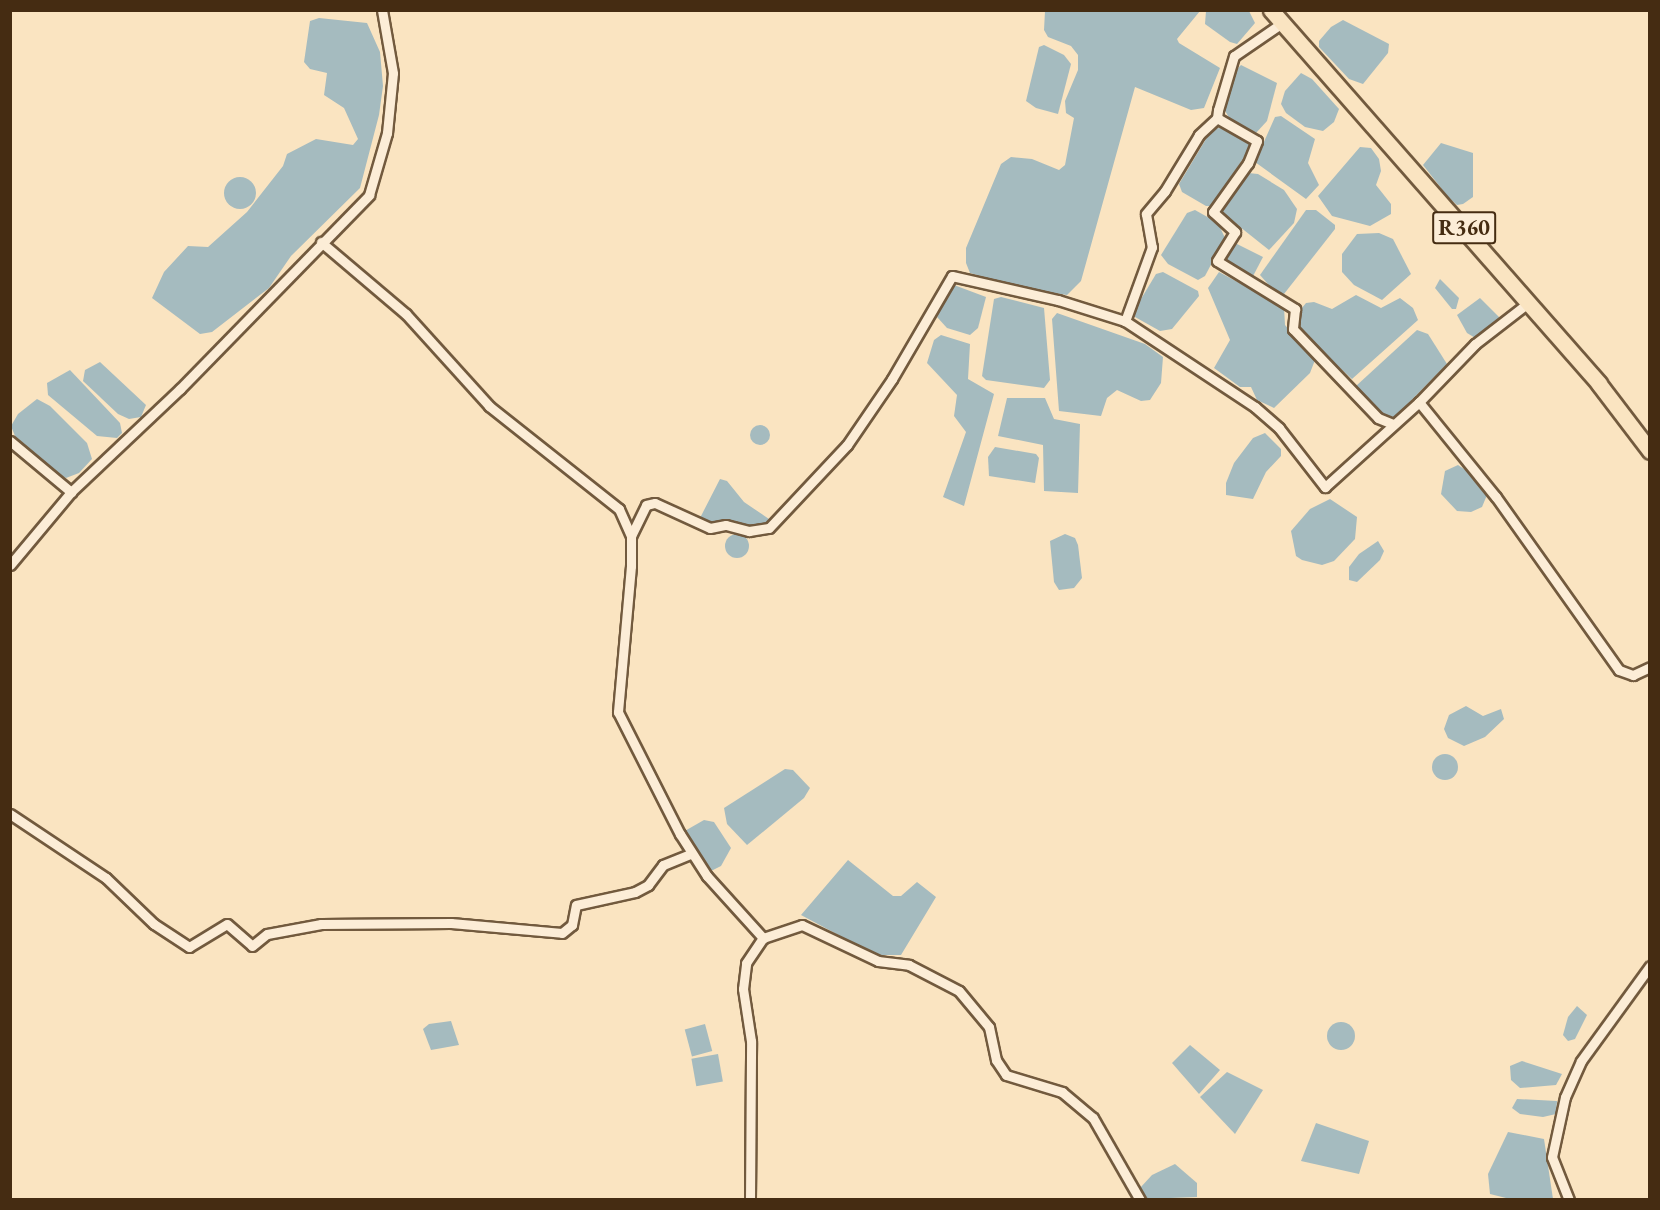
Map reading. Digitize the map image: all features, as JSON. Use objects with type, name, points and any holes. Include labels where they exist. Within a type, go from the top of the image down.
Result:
[{"type":"main road","name":"R360","points":[[1271,10],[1599,384],[1650,451]]},
{"type":"street","points":[[10,565],[71,492],[180,389],[369,195],[387,132],[393,73],[382,10]]},
{"type":"street","points":[[1125,321],[1152,246],[1146,214],[1165,191],[1181,160],[1217,118],[1234,56],[1282,23]]},
{"type":"street","points":[[1217,118],[1257,141],[1248,163],[1213,212],[1235,232],[1217,261],[1295,309],[1293,329],[1378,418],[1393,424]]},
{"type":"street","points":[[321,242],[406,314],[489,406],[619,509],[631,536]]},
{"type":"street","points":[[763,938],[707,876],[692,853],[618,712],[631,536],[646,505],[655,503],[710,528],[726,525],[749,531],[769,528],[847,444],[892,379],[952,276],[1058,300],[1125,321],[1255,407],[1280,428],[1325,487],[1419,402],[1474,344],[1528,303]]},
{"type":"street","points":[[1419,402],[1496,497],[1619,670],[1633,675],[1650,667]]},
{"type":"street","points":[[10,441],[71,492]]},
{"type":"street","points":[[10,814],[106,878],[154,924],[189,947],[227,924],[252,946],[267,934],[321,924],[451,923],[562,933],[572,925],[576,905],[635,892],[648,885],[663,864],[692,853]]},
{"type":"street","points":[[750,1200],[751,1041],[743,989],[746,963],[763,938],[802,925],[878,961],[909,965],[959,991],[989,1027],[996,1060],[1006,1075],[1062,1092],[1094,1118],[1140,1200]]},
{"type":"street","points":[[1569,1200],[1552,1156],[1565,1097],[1581,1061],[1650,966]]},
{"type":"water","points":[[1045,11],[1200,11],[1177,39],[1179,43],[1220,68],[1204,108],[1191,110],[1135,87],[1081,281],[1067,295],[1026,289],[970,273],[966,263],[966,248],[1001,164],[1011,157],[1032,159],[1059,170],[1065,165],[1074,118],[1066,113],[1065,101],[1078,70],[1078,55],[1071,46],[1048,37],[1044,30]]},
{"type":"water","points":[[1206,11],[1249,11],[1255,23],[1237,44],[1230,42],[1205,24]]},
{"type":"water","points":[[319,18],[367,23],[380,52],[383,86],[379,115],[360,188],[291,256],[269,288],[212,332],[200,334],[152,298],[164,272],[188,246],[208,247],[247,212],[283,166],[287,154],[316,139],[353,145],[358,139],[344,108],[324,95],[327,73],[310,69],[304,62],[310,21]]},
{"type":"water","points":[[1343,20],[1389,44],[1388,53],[1363,84],[1349,79],[1319,47],[1319,41],[1331,27]]},
{"type":"water","points":[[1044,45],[1064,55],[1071,64],[1058,114],[1036,108],[1026,101],[1039,47]]},
{"type":"water","points":[[1241,65],[1277,83],[1267,121],[1256,133],[1231,121],[1224,109],[1232,74]]},
{"type":"water","points":[[1301,73],[1312,79],[1339,109],[1334,122],[1323,131],[1305,127],[1286,113],[1281,104],[1285,91]]},
{"type":"water","points":[[1281,116],[1315,139],[1308,163],[1319,185],[1306,199],[1255,162],[1275,117]]},
{"type":"water","points":[[1220,128],[1249,141],[1250,148],[1212,206],[1206,206],[1182,192],[1179,184],[1212,129]]},
{"type":"water","points":[[1441,143],[1473,153],[1473,197],[1463,204],[1457,205],[1448,197],[1423,165]]},
{"type":"water","points":[[1360,147],[1371,148],[1379,159],[1381,171],[1376,185],[1391,204],[1391,214],[1370,226],[1332,216],[1318,196]]},
{"type":"water","points":[[1248,173],[1258,174],[1284,190],[1297,209],[1294,223],[1269,250],[1220,211]]},
{"type":"water","points":[[240,177],[252,181],[256,193],[252,205],[240,209],[228,205],[224,193],[228,181]]},
{"type":"water","points":[[1195,210],[1218,223],[1225,238],[1205,276],[1198,280],[1168,264],[1161,255],[1187,213]]},
{"type":"water","points":[[1306,210],[1316,210],[1335,225],[1335,229],[1284,294],[1273,290],[1260,275]]},
{"type":"water","points":[[1379,233],[1393,239],[1411,274],[1382,300],[1354,285],[1342,272],[1342,254],[1357,234]]},
{"type":"water","points":[[1235,243],[1263,257],[1252,278],[1223,261]]},
{"type":"water","points":[[1163,272],[1198,291],[1199,296],[1172,329],[1160,331],[1135,317],[1135,309],[1156,274]]},
{"type":"water","points":[[1219,272],[1284,307],[1285,325],[1315,360],[1310,373],[1274,408],[1257,400],[1251,387],[1240,387],[1214,368],[1230,340],[1208,288]]},
{"type":"water","points":[[1440,279],[1459,298],[1456,309],[1452,309],[1435,288]]},
{"type":"water","points":[[954,285],[986,297],[978,328],[970,335],[947,328],[937,317],[948,290]]},
{"type":"water","points":[[1356,295],[1381,308],[1400,298],[1413,308],[1418,320],[1352,379],[1295,327],[1297,314],[1306,303],[1314,302],[1332,309]]},
{"type":"water","points":[[1001,297],[1044,308],[1050,380],[1044,388],[986,380],[982,376],[994,299]]},
{"type":"water","points":[[1480,298],[1500,318],[1499,324],[1477,339],[1467,333],[1457,315]]},
{"type":"water","points":[[1057,313],[1145,344],[1163,357],[1161,383],[1150,400],[1141,401],[1117,390],[1107,398],[1101,416],[1059,411],[1052,319]]},
{"type":"water","points":[[1417,330],[1428,334],[1447,364],[1392,420],[1377,414],[1356,386]]},
{"type":"water","points":[[941,335],[970,344],[968,379],[994,394],[964,506],[943,497],[966,432],[954,416],[957,395],[927,363],[934,340]]},
{"type":"water","points":[[100,362],[146,405],[141,417],[129,419],[118,414],[83,381],[85,370]]},
{"type":"water","points":[[70,370],[120,423],[122,433],[117,438],[97,436],[48,395],[47,383]]},
{"type":"water","points":[[1007,398],[1045,398],[1054,419],[1080,424],[1078,493],[1044,491],[1043,445],[998,436]]},
{"type":"water","points":[[37,399],[50,406],[87,443],[92,459],[79,473],[66,478],[59,474],[15,436],[11,426],[18,414]]},
{"type":"water","points":[[760,425],[767,428],[770,435],[767,442],[760,445],[753,442],[750,435],[753,428]]},
{"type":"water","points":[[1265,433],[1281,449],[1281,456],[1266,472],[1253,499],[1226,495],[1226,483],[1234,463],[1253,438]]},
{"type":"water","points":[[995,447],[1036,454],[1039,458],[1035,483],[989,476],[988,457]]},
{"type":"water","points":[[1458,465],[1473,475],[1487,495],[1482,507],[1471,512],[1457,511],[1441,494],[1445,471]]},
{"type":"water","points":[[720,479],[727,481],[744,502],[769,519],[765,527],[757,528],[731,520],[704,523],[700,518]]},
{"type":"water","points":[[1330,499],[1357,517],[1355,539],[1334,561],[1322,565],[1302,560],[1296,556],[1291,531],[1310,509]]},
{"type":"water","points":[[737,534],[745,538],[749,546],[745,554],[737,558],[729,554],[725,546],[729,538]]},
{"type":"water","points":[[1065,534],[1075,538],[1078,545],[1082,578],[1074,588],[1059,590],[1054,582],[1050,541]]},
{"type":"water","points":[[1378,541],[1384,551],[1380,560],[1357,582],[1349,580],[1349,567],[1359,554]]},
{"type":"water","points":[[1466,706],[1483,716],[1501,709],[1504,719],[1485,737],[1464,746],[1448,738],[1444,729],[1449,715]]},
{"type":"water","points":[[1445,754],[1454,758],[1458,767],[1454,776],[1445,780],[1436,776],[1432,767],[1436,758]]},
{"type":"water","points":[[785,769],[793,770],[810,788],[804,798],[747,845],[727,824],[724,808]]},
{"type":"water","points":[[704,820],[714,822],[731,848],[721,866],[709,872],[683,832]]},
{"type":"water","points":[[848,860],[893,896],[901,896],[917,882],[936,897],[901,955],[876,955],[801,915]]},
{"type":"water","points":[[1577,1006],[1587,1015],[1575,1039],[1568,1041],[1563,1035],[1568,1017]]},
{"type":"water","points":[[451,1021],[459,1045],[431,1050],[423,1029],[429,1024]]},
{"type":"water","points":[[1341,1022],[1351,1026],[1355,1036],[1351,1046],[1341,1050],[1331,1046],[1327,1036],[1331,1026]]},
{"type":"water","points":[[705,1024],[712,1051],[692,1056],[685,1029]]},
{"type":"water","points":[[1190,1045],[1220,1070],[1199,1094],[1172,1063]]},
{"type":"water","points":[[718,1054],[723,1082],[696,1086],[691,1059]]},
{"type":"water","points":[[1522,1061],[1562,1074],[1556,1085],[1520,1088],[1511,1080],[1510,1066]]},
{"type":"water","points":[[1227,1072],[1263,1090],[1235,1134],[1200,1097]]},
{"type":"water","points":[[1517,1099],[1557,1101],[1556,1114],[1543,1117],[1520,1114],[1512,1108]]},
{"type":"water","points":[[1316,1123],[1369,1141],[1359,1174],[1301,1161]]},
{"type":"water","points":[[1508,1132],[1544,1139],[1553,1199],[1510,1199],[1490,1194],[1488,1174]]},
{"type":"water","points":[[1175,1164],[1197,1183],[1197,1197],[1144,1199],[1140,1188],[1152,1175]]}]
